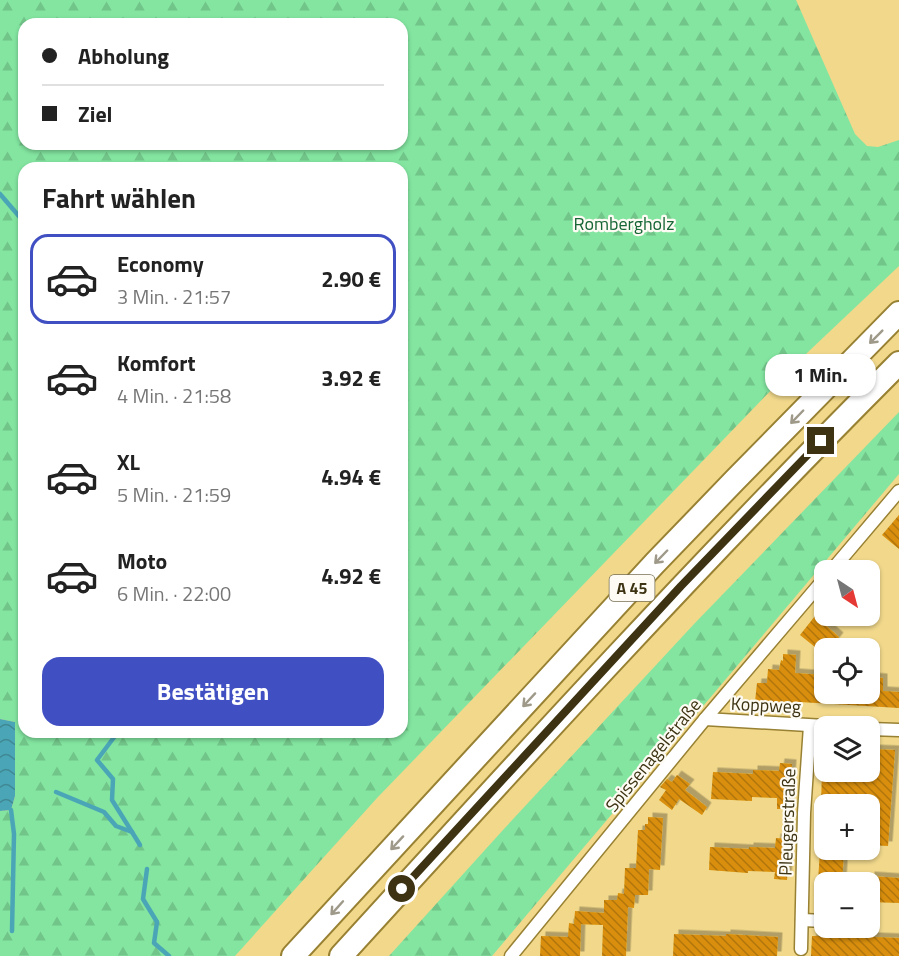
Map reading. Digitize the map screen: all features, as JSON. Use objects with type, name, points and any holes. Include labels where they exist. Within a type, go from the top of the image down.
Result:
[{"type":"highway","name":"A 45","points":[[293,956],[655,563],[899,314]]},
{"type":"highway","name":"A 45","points":[[341,956],[727,538],[899,363]]},
{"type":"street","points":[[840,560],[899,491]]},
{"type":"street","name":"Spissenagelstraße","points":[[511,956],[705,719],[814,591]]},
{"type":"street","name":"Koppweg","points":[[705,719],[814,726]]},
{"type":"street","name":"Pleugerstraße","points":[[801,949],[804,813],[810,726]]},
{"type":"street","points":[[880,729],[899,730]]},
{"type":"street","points":[[802,920],[814,921]]},
{"type":"green space","name":"Rombergholz","points":[[0,0],[796,0],[855,134],[867,146],[878,147],[899,140],[899,266],[808,352],[377,798],[235,956],[0,956],[0,811],[11,810],[15,796],[15,722],[0,719]]},
{"type":"green space","points":[[899,412],[899,474],[826,560],[814,560],[814,575],[492,956],[389,956],[503,830],[695,623]]},
{"type":"water","points":[[0,719],[15,722],[15,796],[11,810],[0,811]]},
{"type":"building","points":[[899,515],[899,549],[882,535]]},
{"type":"building","points":[[814,617],[814,626],[826,626],[839,637],[814,638],[814,646],[800,635]]},
{"type":"building","points":[[783,654],[796,655],[795,673],[814,674],[814,703],[755,702],[757,683],[767,683],[768,669],[779,670],[781,660],[783,661]]},
{"type":"building","points":[[880,678],[883,678],[883,691],[899,692],[899,708],[833,704],[880,704]]},
{"type":"building","points":[[880,749],[895,750],[888,846],[880,846],[880,794],[821,794],[822,782],[880,782]]},
{"type":"building","points":[[780,763],[792,764],[789,809],[777,809],[777,798],[752,797],[752,801],[711,799],[713,772],[753,774],[753,770],[779,771]]},
{"type":"building","points":[[677,775],[690,784],[685,790],[707,807],[702,815],[679,799],[672,810],[659,800],[666,790],[660,787],[667,779],[672,782]]},
{"type":"building","points":[[648,817],[663,818],[660,870],[649,869],[648,895],[635,895],[634,908],[628,907],[626,956],[602,956],[603,925],[581,924],[580,956],[540,956],[541,936],[568,937],[569,923],[574,924],[575,911],[604,913],[604,900],[617,900],[618,893],[624,894],[625,868],[636,868],[638,830],[645,830]]},
{"type":"building","points":[[776,838],[790,839],[787,880],[774,879],[775,872],[748,871],[748,873],[709,870],[710,847],[775,848]]},
{"type":"building","points":[[819,860],[843,860],[843,872],[819,872]]},
{"type":"building","points":[[880,877],[899,878],[899,903],[880,902]]},
{"type":"building","points":[[674,934],[778,937],[777,956],[673,956]]},
{"type":"building","points":[[812,936],[814,938],[899,938],[899,956],[811,956]]},
{"type":"waterway","points":[[0,194],[18,215]]},
{"type":"waterway","points":[[114,738],[97,760],[113,779],[112,800],[132,832]]},
{"type":"waterway","points":[[56,792],[104,812],[116,826],[132,832],[140,845]]},
{"type":"waterway","points":[[11,810],[14,834],[12,931]]},
{"type":"waterway","points":[[147,869],[143,899],[157,922],[154,943],[169,956]]},
{"type":"route","points":[[402,889],[681,586],[821,441]]}]
